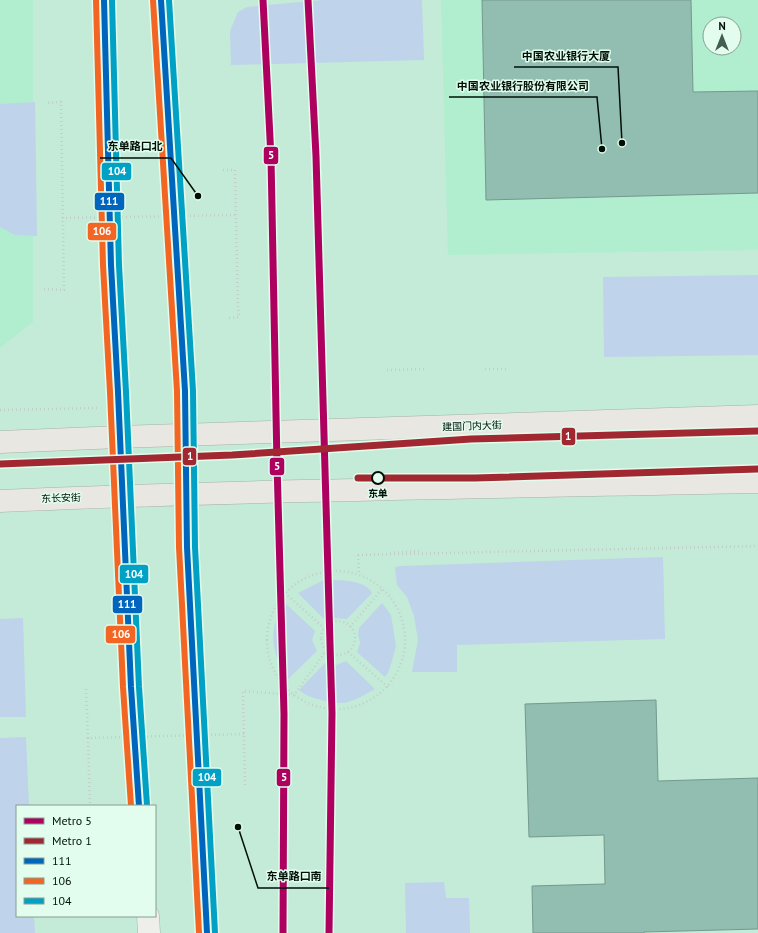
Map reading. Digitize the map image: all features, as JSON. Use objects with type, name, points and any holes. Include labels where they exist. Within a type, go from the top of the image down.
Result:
[{"type":"highway","name":"建国门内大街","points":[[119,437],[758,416]]},
{"type":"highway","points":[[0,442],[119,437]]},
{"type":"highway","points":[[186,494],[758,482]]},
{"type":"highway","name":"东长安街","points":[[0,501],[186,494]]},
{"type":"main road","points":[[104,0],[111,265],[119,407],[119,437],[131,687],[139,805]]},
{"type":"main road","points":[[161,0],[184,391],[187,547],[207,933]]},
{"type":"main road","points":[[148,917],[149,933]]},
{"type":"path","points":[[44,289],[64,290],[61,102],[47,103]]},
{"type":"path","points":[[223,170],[235,170],[239,317],[229,318]]},
{"type":"path","points":[[62,218],[236,215]]},
{"type":"path","points":[[387,370],[424,369]]},
{"type":"path","points":[[485,369],[506,369]]},
{"type":"path","points":[[0,410],[119,407]]},
{"type":"path","points":[[358,555],[758,546]]},
{"type":"path","points":[[358,555],[419,551]]},
{"type":"path","points":[[358,555],[359,574]]},
{"type":"path","points":[[339,571],[359,574],[372,580],[383,588],[397,606],[405,626],[406,648],[400,669],[388,687],[372,700],[352,708],[332,710],[312,705],[294,695],[280,681],[271,664],[267,646],[268,626],[274,608],[285,593],[301,580],[319,573],[339,571]]},
{"type":"path","points":[[350,627],[383,588]]},
{"type":"path","points":[[285,593],[324,628]]},
{"type":"path","points":[[337,622],[346,624],[353,632],[354,643],[352,648],[348,652],[337,655],[326,651],[323,647],[321,638],[324,628],[337,622]]},
{"type":"path","points":[[294,695],[326,651]]},
{"type":"path","points":[[348,652],[388,687]]},
{"type":"path","points":[[86,689],[90,805]]},
{"type":"path","points":[[245,785],[243,691],[294,695]]},
{"type":"path","points":[[88,738],[244,734]]},
{"type":"shaded area","points":[[0,0],[33,0],[33,322],[0,348]]},
{"type":"shaded area","points":[[323,0],[422,0],[424,60],[231,65],[230,31],[238,12],[247,7]]},
{"type":"shaded area","points":[[441,0],[758,0],[758,250],[448,255]]},
{"type":"shaded area","points":[[35,102],[37,236],[15,235],[0,227],[0,104]]},
{"type":"shaded area","points":[[758,275],[758,355],[604,357],[603,277]]},
{"type":"shaded area","points":[[663,557],[665,639],[457,645],[457,672],[412,672],[418,640],[414,616],[407,597],[397,585],[395,567]]},
{"type":"shaded area","points":[[324,580],[350,581],[363,585],[372,593],[347,619],[333,618],[325,620],[298,593]]},
{"type":"shaded area","points":[[382,603],[391,615],[396,646],[388,673],[385,677],[357,652],[360,643],[358,634],[359,628]]},
{"type":"shaded area","points":[[286,604],[315,631],[312,640],[317,651],[287,680],[277,657],[273,634],[277,618]]},
{"type":"shaded area","points":[[23,618],[26,717],[0,717],[0,619]]},
{"type":"shaded area","points":[[346,661],[375,689],[357,699],[342,703],[333,703],[316,698],[299,690],[326,662],[331,665],[336,665]]},
{"type":"shaded area","points":[[26,737],[29,805],[16,805],[16,917],[34,917],[35,933],[0,933],[0,738]]},
{"type":"shaded area","points":[[444,882],[446,898],[469,898],[470,933],[406,933],[405,883]]},
{"type":"building","points":[[482,0],[691,0],[693,92],[758,91],[758,193],[486,200]]},
{"type":"building","points":[[656,700],[658,781],[758,778],[758,929],[644,933],[533,933],[532,886],[605,884],[604,835],[529,837],[525,704]]},
{"type":"metro line","name":"5","points":[[263,0],[271,158],[284,714],[283,933]]},
{"type":"metro line","name":"5","points":[[308,0],[316,156],[332,713],[329,933]]},
{"type":"metro line","name":"1","points":[[0,464],[232,455],[471,439],[758,431]]},
{"type":"metro line","name":"1","points":[[358,478],[475,478],[758,469]]},
{"type":"transit line","name":"106","points":[[96,0],[103,265],[123,687],[131,805]]},
{"type":"transit line","name":"111","points":[[104,0],[111,265],[131,687],[139,805]]},
{"type":"transit line","name":"104","points":[[112,0],[119,265],[139,687],[147,805]]},
{"type":"transit line","name":"106","points":[[153,0],[177,391],[179,547],[199,933]]},
{"type":"transit line","name":"111","points":[[161,0],[185,391],[187,547],[207,933]]},
{"type":"transit line","name":"104","points":[[169,0],[193,391],[195,547],[215,933]]},
{"type":"place","name":"中国农业银行大厦","points":[[622,143]]},
{"type":"place","name":"中国农业银行股份有限公司","points":[[602,149]]},
{"type":"place","name":"东单路口北","points":[[198,196]]},
{"type":"place","name":"东单","points":[[378,478]]},
{"type":"place","name":"东单路口南","points":[[238,827]]}]
